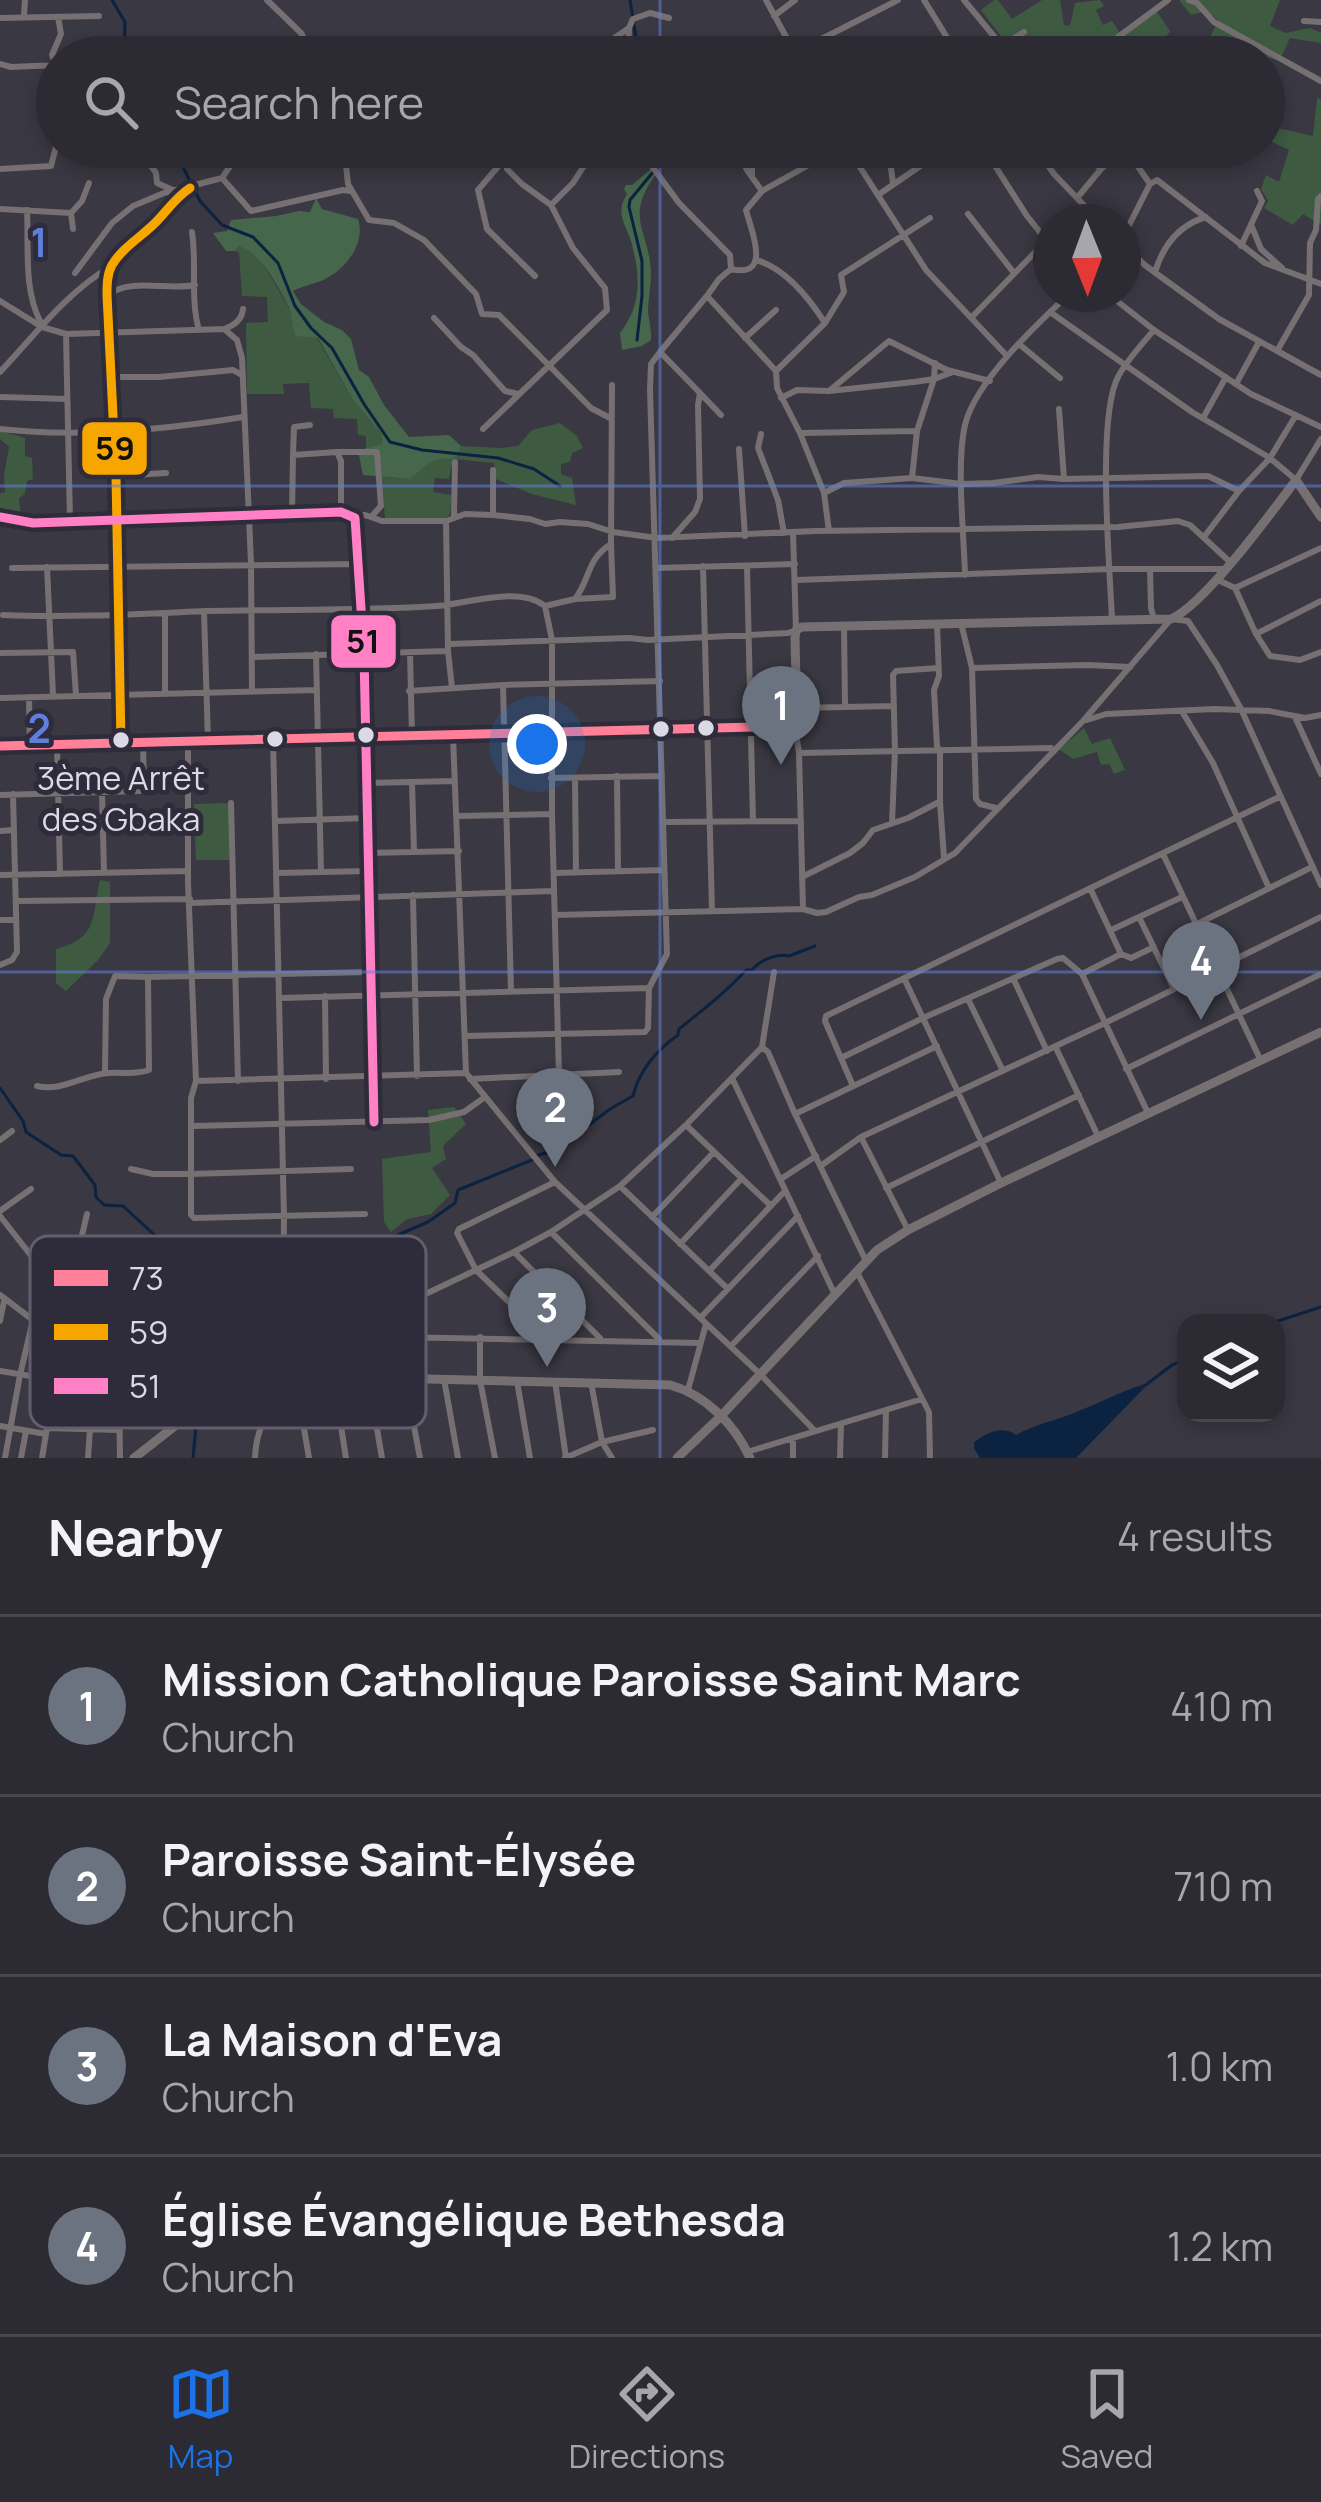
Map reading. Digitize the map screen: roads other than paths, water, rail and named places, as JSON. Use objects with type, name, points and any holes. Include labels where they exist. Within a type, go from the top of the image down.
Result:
[{"type":"street","points":[[24,15],[25,0]]},
{"type":"street","points":[[267,0],[303,36]]},
{"type":"street","points":[[766,0],[784,36]]},
{"type":"street","points":[[774,16],[795,0]]},
{"type":"street","points":[[876,0],[882,8]]},
{"type":"street","points":[[829,36],[898,0]]},
{"type":"street","points":[[924,0],[946,36]]},
{"type":"street","points":[[964,0],[994,36]]},
{"type":"street","points":[[1119,36],[1168,0]]},
{"type":"street","points":[[1189,0],[1239,36]]},
{"type":"street","points":[[629,36],[633,19],[643,14],[669,18]]},
{"type":"street","points":[[0,18],[99,16]]},
{"type":"street","points":[[58,17],[60,36]]},
{"type":"street","points":[[1304,21],[1321,22]]},
{"type":"street","points":[[617,36],[629,28]]},
{"type":"street","points":[[1018,36],[1024,32]]},
{"type":"street","points":[[1285,61],[1321,81]]},
{"type":"street","points":[[0,64],[36,66]]},
{"type":"street","points":[[0,169],[36,167]]},
{"type":"street","points":[[153,168],[157,183],[177,192]]},
{"type":"street","points":[[75,273],[122,213],[148,198],[222,178],[228,168]]},
{"type":"street","points":[[346,168],[348,184],[369,220],[402,226],[434,248],[476,294],[482,314],[499,315],[591,408],[610,418]]},
{"type":"street","points":[[499,168],[478,190],[483,221],[535,276]]},
{"type":"street","points":[[483,429],[607,310],[608,302],[605,288],[575,251],[550,205],[508,168]]},
{"type":"street","points":[[550,205],[583,168]]},
{"type":"street","points":[[653,168],[730,255],[730,269]]},
{"type":"street","points":[[747,168],[762,191]]},
{"type":"street","points":[[753,168],[753,180]]},
{"type":"street","points":[[465,1036],[645,1032],[648,1028],[650,988],[668,954],[651,364],[718,279],[730,269],[743,271],[756,260],[746,210],[762,191],[805,168]]},
{"type":"street","points":[[859,168],[926,271],[1007,356]]},
{"type":"street","points":[[891,168],[893,183]]},
{"type":"street","points":[[878,195],[916,168]]},
{"type":"street","points":[[996,168],[1033,223]]},
{"type":"street","points":[[1054,168],[1083,204]]},
{"type":"street","points":[[1139,168],[1150,184]]},
{"type":"street","points":[[1077,198],[1100,169]]},
{"type":"street","points":[[222,178],[251,212],[343,190],[353,192]]},
{"type":"street","points":[[1141,204],[1150,184],[1159,181],[1265,263],[1321,284]]},
{"type":"street","points":[[73,229],[71,213],[89,183]]},
{"type":"street","points":[[1241,246],[1262,201],[1257,191]]},
{"type":"street","points":[[0,372],[97,275],[112,266],[177,192]]},
{"type":"street","points":[[1277,351],[1309,296],[1310,243],[1321,196]]},
{"type":"street","points":[[0,208],[71,213]]},
{"type":"street","points":[[27,210],[29,280],[34,312],[43,327]]},
{"type":"street","points":[[968,214],[1014,274]]},
{"type":"street","points":[[1155,272],[1160,255],[1183,227],[1206,217]]},
{"type":"street","points":[[776,370],[825,323],[844,292],[841,275],[930,218]]},
{"type":"street","points":[[1251,223],[1261,249],[1284,271]]},
{"type":"street","points":[[192,232],[199,330]]},
{"type":"street","points":[[971,318],[1033,257]]},
{"type":"street","points":[[1141,258],[1198,306],[1259,342],[1321,375],[1321,362]]},
{"type":"street","points":[[756,260],[774,266],[825,323]]},
{"type":"street","points":[[112,266],[106,295],[116,476],[121,743]]},
{"type":"street","points":[[106,295],[134,285],[195,285]]},
{"type":"street","points":[[706,296],[776,370],[777,388],[824,494],[829,531]]},
{"type":"street","points":[[0,301],[43,327],[66,334],[224,329],[232,326],[243,309]]},
{"type":"street","points":[[746,338],[776,310]]},
{"type":"street","points":[[24,316],[34,312]]},
{"type":"street","points":[[965,575],[965,425],[1007,356],[1050,312],[1125,367],[1270,458],[1317,501],[1321,517]]},
{"type":"street","points":[[1131,312],[1251,394],[1321,427]]},
{"type":"street","points":[[434,318],[505,391],[522,394]]},
{"type":"street","points":[[224,329],[240,346],[252,692]]},
{"type":"street","points":[[1112,620],[1107,478],[1110,406],[1117,380],[1154,330]]},
{"type":"street","points":[[66,334],[70,521]]},
{"type":"street","points":[[829,391],[886,342],[953,372],[990,381]]},
{"type":"street","points":[[1237,384],[1259,342]]},
{"type":"street","points":[[1019,344],[1060,378]]},
{"type":"street","points":[[660,352],[721,415]]},
{"type":"street","points":[[912,478],[917,431],[935,363]]},
{"type":"street","points":[[110,377],[233,370],[240,374]]},
{"type":"street","points":[[781,398],[797,390],[934,380],[953,372]]},
{"type":"street","points":[[1203,418],[1226,377]]},
{"type":"street","points":[[545,606],[613,597],[612,385]]},
{"type":"street","points":[[672,538],[700,499],[700,392]]},
{"type":"street","points":[[0,397],[67,399]]},
{"type":"street","points":[[1059,410],[1064,479]]},
{"type":"street","points":[[1204,537],[1270,458],[1296,416]]},
{"type":"street","points":[[0,429],[113,433],[243,417]]},
{"type":"street","points":[[292,514],[294,428],[310,425]]},
{"type":"street","points":[[800,433],[917,431]]},
{"type":"street","points":[[761,434],[758,448],[789,533],[795,564],[795,726],[800,753],[803,909]]},
{"type":"street","points":[[555,915],[826,912],[901,883],[944,858],[966,843],[1083,721],[1171,619],[1183,614],[1296,480],[1321,440]]},
{"type":"street","points":[[739,448],[745,536]]},
{"type":"street","points":[[338,452],[341,512]]},
{"type":"street","points":[[293,455],[377,452],[381,506],[371,517]]},
{"type":"street","points":[[452,688],[447,606],[455,462]]},
{"type":"street","points":[[493,470],[493,515]]},
{"type":"street","points":[[116,476],[166,473]]},
{"type":"street","points":[[824,494],[844,483],[912,478],[962,484],[1037,477],[1208,476],[1239,491]]},
{"type":"street","points":[[0,517],[33,523],[341,512],[382,521],[450,519],[465,514],[544,524],[589,524],[656,538],[1109,527],[1178,521],[1204,537],[1226,565]]},
{"type":"street","points":[[353,516],[363,611],[374,1122]]},
{"type":"street","points":[[575,599],[591,563],[611,544]]},
{"type":"street","points":[[1234,588],[1321,548]]},
{"type":"street","points":[[12,568],[360,564]]},
{"type":"street","points":[[657,568],[795,564]]},
{"type":"street","points":[[796,580],[1226,565]]},
{"type":"street","points":[[703,566],[712,910]]},
{"type":"street","points":[[747,566],[753,821]]},
{"type":"street","points":[[47,567],[53,697]]},
{"type":"street","points":[[1150,569],[1154,619]]},
{"type":"street","points":[[1214,579],[1234,588],[1266,652],[1275,658],[1300,660],[1321,652]]},
{"type":"street","points":[[3,615],[363,611],[447,606],[476,599],[538,600],[545,606],[552,640],[551,814],[559,1075]]},
{"type":"street","points":[[1256,634],[1321,601]]},
{"type":"street","points":[[204,611],[208,741]]},
{"type":"street","points":[[164,614],[165,693]]},
{"type":"street","points":[[252,657],[410,652],[552,640],[648,640],[796,630],[806,625],[1189,621],[1241,710],[1321,885]]},
{"type":"street","points":[[961,623],[972,668],[977,802],[996,808]]},
{"type":"street","points":[[938,624],[934,694],[944,858]]},
{"type":"street","points":[[844,626],[845,707]]},
{"type":"street","points":[[0,653],[70,651],[75,655],[76,696]]},
{"type":"street","points":[[410,652],[412,736]]},
{"type":"street","points":[[316,654],[321,872]]},
{"type":"street","points":[[972,668],[1131,667]]},
{"type":"street","points":[[892,823],[894,672],[938,668]]},
{"type":"street","points":[[409,691],[660,681]]},
{"type":"street","points":[[502,685],[511,991]]},
{"type":"street","points":[[0,698],[317,689]]},
{"type":"street","points":[[29,698],[30,746]]},
{"type":"street","points":[[796,708],[894,706]]},
{"type":"street","points":[[1083,721],[1106,713],[1241,710],[1321,716]]},
{"type":"street","points":[[1182,712],[1213,763],[1269,887]]},
{"type":"street","points":[[1294,717],[1321,774]]},
{"type":"street","points":[[0,746],[795,726]]},
{"type":"street","points":[[453,735],[468,1076],[555,1182],[815,1431]]},
{"type":"street","points":[[273,739],[284,1236]]},
{"type":"street","points":[[188,741],[196,1081],[191,1098],[191,1214],[194,1218],[365,1214]]},
{"type":"street","points":[[0,794],[140,791],[144,789],[143,743]]},
{"type":"street","points":[[57,745],[60,874]]},
{"type":"street","points":[[800,753],[1055,748]]},
{"type":"street","points":[[617,776],[618,871]]},
{"type":"street","points":[[551,778],[662,776]]},
{"type":"street","points":[[575,778],[576,872]]},
{"type":"street","points":[[366,783],[455,781]]},
{"type":"street","points":[[412,782],[414,852]]},
{"type":"street","points":[[103,792],[104,873]]},
{"type":"street","points":[[0,965],[17,952],[13,794]]},
{"type":"street","points":[[853,1086],[825,1018],[1279,797]]},
{"type":"street","points":[[802,877],[850,853],[872,830],[940,802]]},
{"type":"street","points":[[232,803],[238,1081]]},
{"type":"street","points":[[458,816],[551,814]]},
{"type":"street","points":[[276,820],[367,818]]},
{"type":"street","points":[[663,823],[801,821]]},
{"type":"street","points":[[104,827],[188,824]]},
{"type":"street","points":[[0,831],[14,830]]},
{"type":"street","points":[[367,854],[459,851]]},
{"type":"street","points":[[1163,854],[1261,1061]]},
{"type":"street","points":[[1197,924],[1312,867]]},
{"type":"street","points":[[554,873],[664,870]]},
{"type":"street","points":[[0,875],[188,871]]},
{"type":"street","points":[[278,873],[368,871]]},
{"type":"street","points":[[1090,888],[1121,954],[1131,958],[1154,947]]},
{"type":"street","points":[[16,901],[233,901],[554,891]]},
{"type":"street","points":[[413,896],[417,1076]]},
{"type":"street","points":[[1111,930],[1182,897]]},
{"type":"street","points":[[1139,916],[1174,989]]},
{"type":"street","points":[[822,1165],[861,1138],[1321,917]]},
{"type":"street","points":[[0,920],[16,920]]},
{"type":"street","points":[[1082,974],[1121,954]]},
{"type":"street","points":[[842,1058],[1061,958],[1082,974],[1148,1113]]},
{"type":"street","points":[[105,1073],[106,999],[120,974],[371,972]]},
{"type":"street","points":[[426,1294],[514,1252],[585,1210],[620,1186],[686,1125],[762,1047],[774,972]]},
{"type":"street","points":[[1126,1069],[1321,974]]},
{"type":"street","points":[[37,1086],[58,1087],[105,1073],[149,1070],[148,977]]},
{"type":"street","points":[[904,978],[1001,1184]]},
{"type":"street","points":[[1013,978],[1098,1136]]},
{"type":"street","points":[[280,998],[650,988]]},
{"type":"street","points":[[325,997],[326,1079]]},
{"type":"street","points":[[968,999],[1003,1071]]},
{"type":"street","points":[[677,1458],[877,1250],[1098,1136],[1321,1032]]},
{"type":"street","points":[[795,1114],[937,1046]]},
{"type":"street","points":[[762,1047],[866,1261]]},
{"type":"street","points":[[196,1081],[619,1072]]},
{"type":"street","points":[[732,1078],[835,1295]]},
{"type":"street","points":[[886,1188],[1079,1095]]},
{"type":"street","points":[[192,1126],[429,1120],[464,1112],[485,1097]]},
{"type":"street","points":[[686,1125],[772,1206]]},
{"type":"street","points":[[0,1140],[12,1131]]},
{"type":"street","points":[[861,1138],[908,1230]]},
{"type":"street","points":[[652,1217],[714,1151]]},
{"type":"street","points":[[781,1179],[816,1156]]},
{"type":"street","points":[[131,1168],[153,1174],[351,1169]]},
{"type":"street","points":[[680,1244],[742,1178]]},
{"type":"street","points":[[546,1338],[476,1270],[457,1233],[555,1182]]},
{"type":"street","points":[[620,1186],[728,1289]]},
{"type":"street","points":[[30,1254],[0,1214],[31,1189]]},
{"type":"street","points":[[709,1271],[786,1190]]},
{"type":"street","points":[[80,1236],[87,1214]]},
{"type":"street","points":[[688,1390],[703,1320],[798,1216]]},
{"type":"street","points":[[551,1232],[662,1342]]},
{"type":"street","points":[[514,1252],[603,1340]]},
{"type":"street","points":[[731,1346],[818,1256]]},
{"type":"street","points":[[857,1272],[930,1416],[930,1458]]},
{"type":"street","points":[[2,1297],[30,1318]]},
{"type":"street","points":[[0,1321],[2,1297]]},
{"type":"street","points":[[5,1458],[30,1333]]},
{"type":"street","points":[[426,1337],[700,1343]]},
{"type":"street","points":[[480,1337],[480,1380],[495,1458]]},
{"type":"street","points":[[0,1371],[30,1376]]},
{"type":"street","points":[[426,1379],[656,1384],[688,1390],[721,1417],[748,1455],[923,1399]]},
{"type":"street","points":[[444,1379],[458,1458]]},
{"type":"street","points":[[517,1381],[530,1458]]},
{"type":"street","points":[[555,1382],[565,1458],[602,1442],[653,1430]]},
{"type":"street","points":[[591,1382],[602,1442],[612,1458]]},
{"type":"street","points":[[885,1458],[886,1410]]},
{"type":"street","points":[[840,1458],[842,1424]]},
{"type":"street","points":[[0,1426],[26,1431],[119,1430],[120,1458]]},
{"type":"street","points":[[42,1458],[47,1428]]},
{"type":"street","points":[[134,1458],[173,1428]]},
{"type":"street","points":[[255,1458],[261,1428]]},
{"type":"street","points":[[304,1428],[309,1458]]},
{"type":"street","points":[[341,1428],[346,1458]]},
{"type":"street","points":[[377,1428],[382,1458]]},
{"type":"street","points":[[414,1428],[420,1458]]},
{"type":"street","points":[[88,1458],[90,1429]]},
{"type":"street","points":[[21,1458],[26,1431]]},
{"type":"street","points":[[793,1439],[793,1458]]},
{"type":"water","points":[[1150,1382],[1076,1458],[980,1458],[974,1448],[974,1442],[989,1433],[1000,1430],[1016,1435]]},
{"type":"waterway","points":[[112,0],[125,22],[125,36]]},
{"type":"waterway","points":[[630,0],[636,36]]},
{"type":"waterway","points":[[184,168],[200,201],[222,225],[253,237],[278,263],[295,306],[332,348],[390,442],[498,458],[534,469],[560,486]]},
{"type":"waterway","points":[[637,340],[642,261],[629,207],[656,168]]},
{"type":"waterway","points":[[538,1155],[554,1151],[633,1096],[645,1069],[679,1029],[746,970],[769,958],[815,946]]},
{"type":"waterway","points":[[0,1088],[26,1132],[61,1155],[73,1156],[104,1205],[123,1206],[156,1236]]},
{"type":"waterway","points":[[396,1236],[455,1203],[458,1190],[532,1160]]},
{"type":"waterway","points":[[1285,1319],[1321,1307]]},
{"type":"waterway","points":[[1147,1384],[1177,1363]]},
{"type":"waterway","points":[[193,1458],[196,1428]]},
{"type":"place","name":"3ème Arrêt des Gbaka","points":[[121,740]]},
{"type":"place","name":"Mission Catholique Paroisse Saint Marc","points":[[781,765]]},
{"type":"place","name":"Église Évangélique Bethesda","points":[[1201,1020]]},
{"type":"place","name":"Paroisse Saint-Élysée","points":[[555,1167]]},
{"type":"place","name":"La Maison d'Eva","points":[[547,1367]]}]
